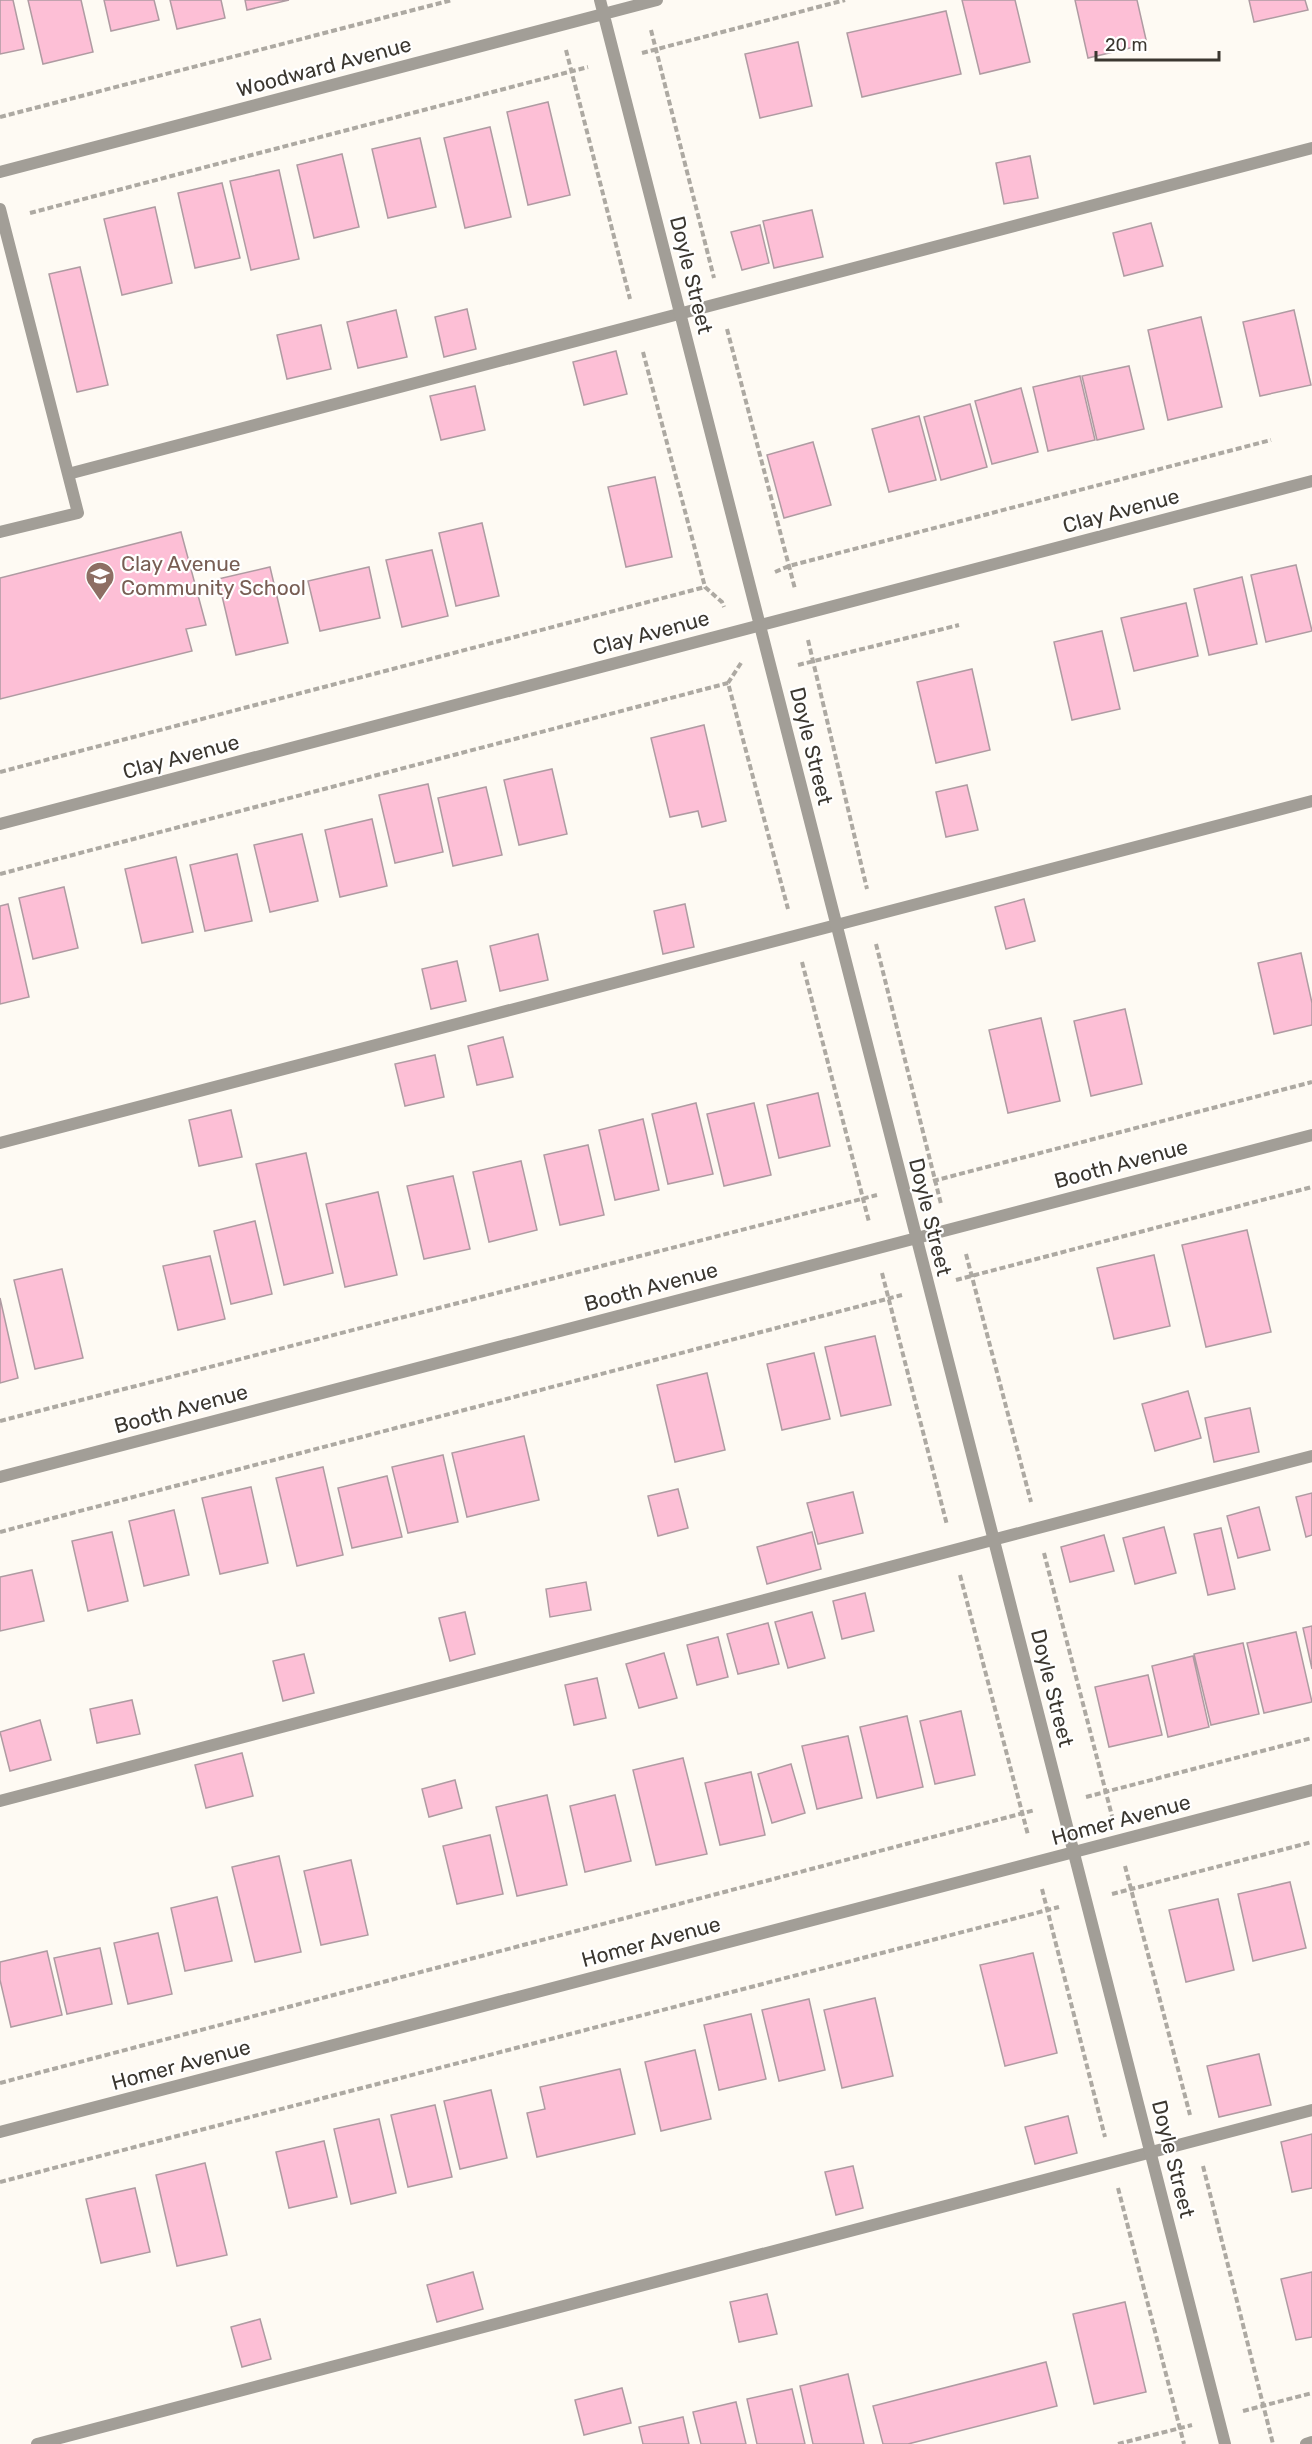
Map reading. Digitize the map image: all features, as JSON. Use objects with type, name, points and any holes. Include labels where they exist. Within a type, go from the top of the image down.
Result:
[{"type":"street","name":"Doyle Street","points":[[600,0],[1225,2444]]},
{"type":"street","name":"Woodward Avenue","points":[[0,172],[657,0]]},
{"type":"street","points":[[68,474],[1312,148]]},
{"type":"street","points":[[0,532],[78,513],[1,214]]},
{"type":"street","name":"Clay Avenue","points":[[0,824],[1312,481]]},
{"type":"street","points":[[0,1143],[1312,801]]},
{"type":"street","name":"Booth Avenue","points":[[0,1477],[1312,1135]]},
{"type":"street","points":[[0,1801],[993,1538],[1312,1456]]},
{"type":"street","name":"Homer Avenue","points":[[0,2132],[1312,1790]]},
{"type":"street","points":[[38,2444],[1312,2110]]},
{"type":"street","points":[[1306,2444],[1312,2442]]},
{"type":"path","points":[[0,117],[452,0]]},
{"type":"path","points":[[1,214],[845,0]]},
{"type":"path","points":[[722,602],[789,566],[1271,440]]},
{"type":"path","points":[[0,772],[705,587]]},
{"type":"path","points":[[741,664],[795,666],[959,625]]},
{"type":"path","points":[[0,874],[729,683]]},
{"type":"path","points":[[0,1421],[1312,1082]]},
{"type":"path","points":[[0,1532],[1312,1187]]},
{"type":"path","points":[[0,2083],[1312,1738]]},
{"type":"path","points":[[0,2182],[1312,1842]]},
{"type":"building","points":[[0,0],[13,0],[24,49],[0,54]]},
{"type":"building","points":[[28,0],[81,0],[93,52],[43,64]]},
{"type":"building","points":[[104,0],[154,0],[159,20],[111,31]]},
{"type":"building","points":[[170,0],[221,0],[225,18],[177,29]]},
{"type":"building","points":[[245,0],[289,0],[247,10]]},
{"type":"building","points":[[962,0],[1015,0],[1030,62],[980,74]]},
{"type":"building","points":[[1075,0],[1137,0],[1147,44],[1088,58]]},
{"type":"building","points":[[1249,0],[1305,0],[1308,10],[1254,22]]},
{"type":"building","points":[[946,11],[961,74],[862,97],[847,33]]},
{"type":"building","points":[[798,42],[812,106],[760,118],[745,54]]},
{"type":"building","points":[[548,102],[570,195],[528,205],[507,112]]},
{"type":"building","points":[[490,127],[511,217],[465,228],[444,138]]},
{"type":"building","points":[[420,138],[436,207],[388,218],[372,149]]},
{"type":"building","points":[[342,154],[359,227],[314,238],[297,165]]},
{"type":"building","points":[[1030,156],[1038,198],[1004,204],[996,163]]},
{"type":"building","points":[[279,170],[299,259],[251,270],[230,181]]},
{"type":"building","points":[[222,183],[240,258],[195,268],[178,193]]},
{"type":"building","points":[[155,207],[172,283],[122,295],[104,219]]},
{"type":"building","points":[[812,210],[823,257],[774,268],[763,221]]},
{"type":"building","points":[[1151,223],[1163,266],[1124,276],[1113,233]]},
{"type":"building","points":[[760,225],[769,263],[742,270],[731,232]]},
{"type":"building","points":[[80,267],[108,385],[77,392],[49,274]]},
{"type":"building","points":[[467,309],[476,349],[444,357],[435,317]]},
{"type":"building","points":[[396,310],[407,357],[358,368],[347,322]]},
{"type":"building","points":[[1294,310],[1311,385],[1260,396],[1243,322]]},
{"type":"building","points":[[1201,317],[1222,407],[1168,420],[1148,330]]},
{"type":"building","points":[[321,325],[331,369],[287,379],[277,335]]},
{"type":"building","points":[[616,351],[627,394],[584,405],[573,362]]},
{"type":"building","points":[[1129,366],[1144,429],[1097,440],[1082,376]]},
{"type":"building","points":[[1080,376],[1095,440],[1048,451],[1033,387]]},
{"type":"building","points":[[475,386],[485,430],[441,440],[430,396]]},
{"type":"building","points":[[1021,388],[1038,452],[992,464],[975,401]]},
{"type":"building","points":[[970,404],[987,467],[941,480],[924,417]]},
{"type":"building","points":[[919,416],[936,480],[889,492],[872,429]]},
{"type":"building","points":[[813,442],[831,505],[784,518],[767,455]]},
{"type":"building","points":[[655,477],[672,557],[626,567],[608,487]]},
{"type":"building","points":[[482,523],[499,596],[456,606],[439,533]]},
{"type":"building","name":"Clay Avenue Community School","points":[[181,532],[206,625],[186,629],[192,651],[0,699],[0,578]]},
{"type":"building","points":[[432,550],[448,616],[402,627],[386,560]]},
{"type":"building","points":[[1296,565],[1312,631],[1266,642],[1251,575]]},
{"type":"building","points":[[270,567],[288,643],[236,655],[218,579]]},
{"type":"building","points":[[369,567],[380,618],[320,631],[308,581]]},
{"type":"building","points":[[1242,577],[1257,644],[1209,655],[1194,589]]},
{"type":"building","points":[[1186,603],[1198,656],[1134,671],[1121,618]]},
{"type":"building","points":[[1102,631],[1120,709],[1072,720],[1054,642]]},
{"type":"building","points":[[972,669],[990,750],[936,763],[917,682]]},
{"type":"building","points":[[704,725],[726,821],[702,827],[698,811],[670,817],[651,738]]},
{"type":"building","points":[[552,769],[567,834],[519,845],[504,780]]},
{"type":"building","points":[[428,784],[443,852],[395,863],[379,795]]},
{"type":"building","points":[[967,785],[978,830],[946,837],[936,792]]},
{"type":"building","points":[[486,787],[502,855],[453,866],[438,798]]},
{"type":"building","points":[[372,819],[387,886],[340,897],[325,830]]},
{"type":"building","points":[[302,834],[318,901],[270,912],[254,845]]},
{"type":"building","points":[[237,854],[252,921],[205,931],[190,865]]},
{"type":"building","points":[[176,857],[193,932],[142,943],[125,869]]},
{"type":"building","points":[[64,887],[78,948],[33,959],[19,898]]},
{"type":"building","points":[[1024,899],[1035,941],[1006,949],[995,907]]},
{"type":"building","points":[[8,904],[29,997],[0,1004],[0,906]]},
{"type":"building","points":[[685,904],[694,947],[663,954],[654,911]]},
{"type":"building","points":[[538,934],[548,980],[500,991],[490,946]]},
{"type":"building","points":[[1301,953],[1312,1003],[1312,1025],[1274,1034],[1258,963]]},
{"type":"building","points":[[457,961],[466,1001],[431,1009],[422,969]]},
{"type":"building","points":[[1125,1009],[1142,1084],[1091,1096],[1074,1021]]},
{"type":"building","points":[[1041,1018],[1060,1101],[1008,1113],[989,1030]]},
{"type":"building","points":[[503,1037],[513,1077],[477,1085],[468,1046]]},
{"type":"building","points":[[435,1055],[444,1097],[405,1106],[395,1064]]},
{"type":"building","points":[[818,1093],[830,1146],[779,1158],[767,1105]]},
{"type":"building","points":[[696,1103],[713,1174],[668,1184],[652,1114]]},
{"type":"building","points":[[754,1103],[771,1175],[724,1186],[707,1114]]},
{"type":"building","points":[[231,1110],[242,1157],[199,1166],[189,1120]]},
{"type":"building","points":[[643,1119],[659,1190],[615,1200],[599,1130]]},
{"type":"building","points":[[588,1145],[604,1215],[560,1225],[544,1155]]},
{"type":"building","points":[[306,1153],[333,1273],[284,1285],[256,1164]]},
{"type":"building","points":[[521,1161],[537,1230],[489,1242],[473,1172]]},
{"type":"building","points":[[453,1176],[470,1249],[424,1259],[407,1186]]},
{"type":"building","points":[[378,1192],[397,1275],[345,1287],[326,1204]]},
{"type":"building","points":[[255,1221],[272,1294],[231,1304],[214,1231]]},
{"type":"building","points":[[1247,1230],[1271,1332],[1206,1347],[1182,1245]]},
{"type":"building","points":[[1154,1255],[1170,1326],[1114,1339],[1097,1268]]},
{"type":"building","points":[[210,1256],[225,1319],[178,1330],[163,1266]]},
{"type":"building","points":[[62,1269],[83,1358],[35,1369],[14,1280]]},
{"type":"building","points":[[0,1298],[18,1378],[0,1383]]},
{"type":"building","points":[[875,1336],[891,1405],[841,1416],[825,1347]]},
{"type":"building","points":[[814,1353],[830,1419],[782,1430],[767,1364]]},
{"type":"building","points":[[707,1373],[725,1450],[675,1462],[657,1385]]},
{"type":"building","points":[[1188,1391],[1201,1438],[1155,1451],[1142,1404]]},
{"type":"building","points":[[1250,1408],[1259,1452],[1214,1462],[1205,1418]]},
{"type":"building","points":[[524,1436],[539,1500],[467,1517],[452,1453]]},
{"type":"building","points":[[443,1455],[458,1522],[408,1533],[392,1467]]},
{"type":"building","points":[[323,1467],[343,1555],[297,1566],[276,1478]]},
{"type":"building","points":[[387,1476],[402,1537],[352,1548],[338,1488]]},
{"type":"building","points":[[251,1487],[268,1563],[220,1574],[202,1498]]},
{"type":"building","points":[[678,1489],[688,1528],[658,1536],[648,1496]]},
{"type":"building","points":[[853,1492],[863,1533],[818,1544],[807,1503]]},
{"type":"building","points":[[1312,1493],[1312,1535],[1306,1537],[1296,1497]]},
{"type":"building","points":[[1259,1507],[1270,1550],[1238,1558],[1227,1516]]},
{"type":"building","points":[[174,1510],[189,1575],[144,1586],[129,1521]]},
{"type":"building","points":[[1164,1527],[1176,1573],[1135,1584],[1123,1538]]},
{"type":"building","points":[[1221,1528],[1235,1589],[1208,1595],[1194,1534]]},
{"type":"building","points":[[112,1532],[128,1601],[88,1611],[72,1541]]},
{"type":"building","points":[[812,1532],[821,1569],[767,1584],[757,1547]]},
{"type":"building","points":[[1104,1535],[1114,1571],[1070,1582],[1061,1547]]},
{"type":"building","points":[[32,1570],[44,1621],[0,1631],[0,1577]]},
{"type":"building","points":[[586,1582],[591,1610],[550,1617],[546,1589]]},
{"type":"building","points":[[865,1593],[874,1631],[842,1639],[833,1601]]},
{"type":"building","points":[[465,1612],[475,1654],[450,1661],[439,1618]]},
{"type":"building","points":[[812,1612],[825,1658],[788,1668],[775,1622]]},
{"type":"building","points":[[768,1623],[779,1664],[738,1674],[727,1634]]},
{"type":"building","points":[[1312,1626],[1312,1669],[1303,1628]]},
{"type":"building","points":[[1296,1632],[1312,1702],[1264,1713],[1247,1643]]},
{"type":"building","points":[[718,1637],[728,1677],[697,1685],[687,1645]]},
{"type":"building","points":[[1243,1643],[1259,1714],[1211,1725],[1194,1654]]},
{"type":"building","points":[[664,1653],[677,1698],[639,1708],[626,1664]]},
{"type":"building","points":[[304,1654],[314,1693],[283,1701],[273,1661]]},
{"type":"building","points":[[1193,1656],[1209,1727],[1168,1737],[1152,1666]]},
{"type":"building","points":[[1148,1675],[1162,1735],[1109,1747],[1095,1687]]},
{"type":"building","points":[[597,1678],[606,1718],[574,1725],[565,1685]]},
{"type":"building","points":[[132,1700],[140,1734],[97,1743],[90,1709]]},
{"type":"building","points":[[961,1711],[975,1775],[935,1784],[920,1721]]},
{"type":"building","points":[[907,1716],[923,1787],[877,1798],[860,1727]]},
{"type":"building","points":[[40,1720],[51,1760],[10,1771],[0,1732]]},
{"type":"building","points":[[848,1736],[862,1798],[817,1809],[802,1746]]},
{"type":"building","points":[[242,1753],[253,1796],[206,1808],[195,1765]]},
{"type":"building","points":[[683,1758],[707,1854],[656,1865],[633,1770]]},
{"type":"building","points":[[791,1764],[805,1813],[772,1823],[758,1774]]},
{"type":"building","points":[[751,1772],[765,1835],[720,1845],[705,1783]]},
{"type":"building","points":[[455,1780],[462,1808],[429,1817],[422,1789]]},
{"type":"building","points":[[547,1795],[567,1885],[517,1896],[496,1807]]},
{"type":"building","points":[[615,1795],[631,1861],[585,1872],[570,1806]]},
{"type":"building","points":[[490,1835],[503,1894],[457,1904],[443,1846]]},
{"type":"building","points":[[279,1856],[301,1952],[255,1962],[232,1867]]},
{"type":"building","points":[[351,1860],[368,1935],[321,1945],[304,1871]]},
{"type":"building","points":[[1290,1882],[1306,1948],[1253,1961],[1238,1894]]},
{"type":"building","points":[[217,1897],[232,1961],[185,1971],[171,1908]]},
{"type":"building","points":[[1218,1899],[1234,1970],[1186,1982],[1169,1910]]},
{"type":"building","points":[[158,1933],[172,1994],[128,2004],[114,1943]]},
{"type":"building","points":[[100,1948],[112,2004],[67,2014],[54,1958]]},
{"type":"building","points":[[47,1951],[62,2015],[11,2027],[0,1980],[0,1962]]},
{"type":"building","points":[[1033,1953],[1057,2053],[1005,2066],[980,1965]]},
{"type":"building","points":[[875,1998],[893,2076],[842,2088],[824,2010]]},
{"type":"building","points":[[809,1999],[825,2070],[779,2081],[762,2010]]},
{"type":"building","points":[[751,2014],[766,2079],[719,2090],[704,2025]]},
{"type":"building","points":[[695,2050],[711,2119],[661,2131],[645,2062]]},
{"type":"building","points":[[1259,2054],[1271,2105],[1219,2117],[1207,2066]]},
{"type":"building","points":[[620,2069],[635,2134],[537,2157],[527,2113],[545,2109],[540,2087]]},
{"type":"building","points":[[491,2090],[507,2158],[460,2169],[444,2101]]},
{"type":"building","points":[[435,2105],[452,2177],[408,2187],[391,2115]]},
{"type":"building","points":[[1068,2116],[1077,2153],[1035,2164],[1025,2127]]},
{"type":"building","points":[[379,2119],[396,2193],[351,2204],[334,2129]]},
{"type":"building","points":[[1312,2134],[1312,2188],[1292,2192],[1281,2142]]},
{"type":"building","points":[[324,2141],[337,2197],[289,2208],[276,2152]]},
{"type":"building","points":[[205,2163],[227,2255],[177,2266],[156,2175]]},
{"type":"building","points":[[853,2166],[863,2208],[836,2215],[825,2172]]},
{"type":"building","points":[[135,2188],[150,2252],[101,2263],[86,2199]]},
{"type":"building","points":[[473,2272],[483,2309],[437,2322],[427,2285]]},
{"type":"building","points":[[1312,2272],[1312,2337],[1296,2340],[1281,2279]]},
{"type":"building","points":[[767,2294],[777,2334],[739,2342],[730,2302]]},
{"type":"building","points":[[1125,2302],[1146,2392],[1094,2404],[1073,2314]]},
{"type":"building","points":[[260,2319],[271,2359],[242,2367],[231,2327]]},
{"type":"building","points":[[1046,2362],[1057,2406],[908,2444],[883,2444],[873,2406]]},
{"type":"building","points":[[848,2374],[864,2444],[813,2444],[800,2386]]},
{"type":"building","points":[[622,2388],[631,2423],[584,2435],[575,2400]]},
{"type":"building","points":[[792,2389],[805,2444],[757,2444],[747,2399]]},
{"type":"building","points":[[736,2402],[746,2444],[701,2444],[693,2412]]},
{"type":"building","points":[[683,2417],[689,2444],[643,2444],[639,2427]]},
{"type":"place","name":"Clay Avenue Community School","points":[[100,602]]}]
